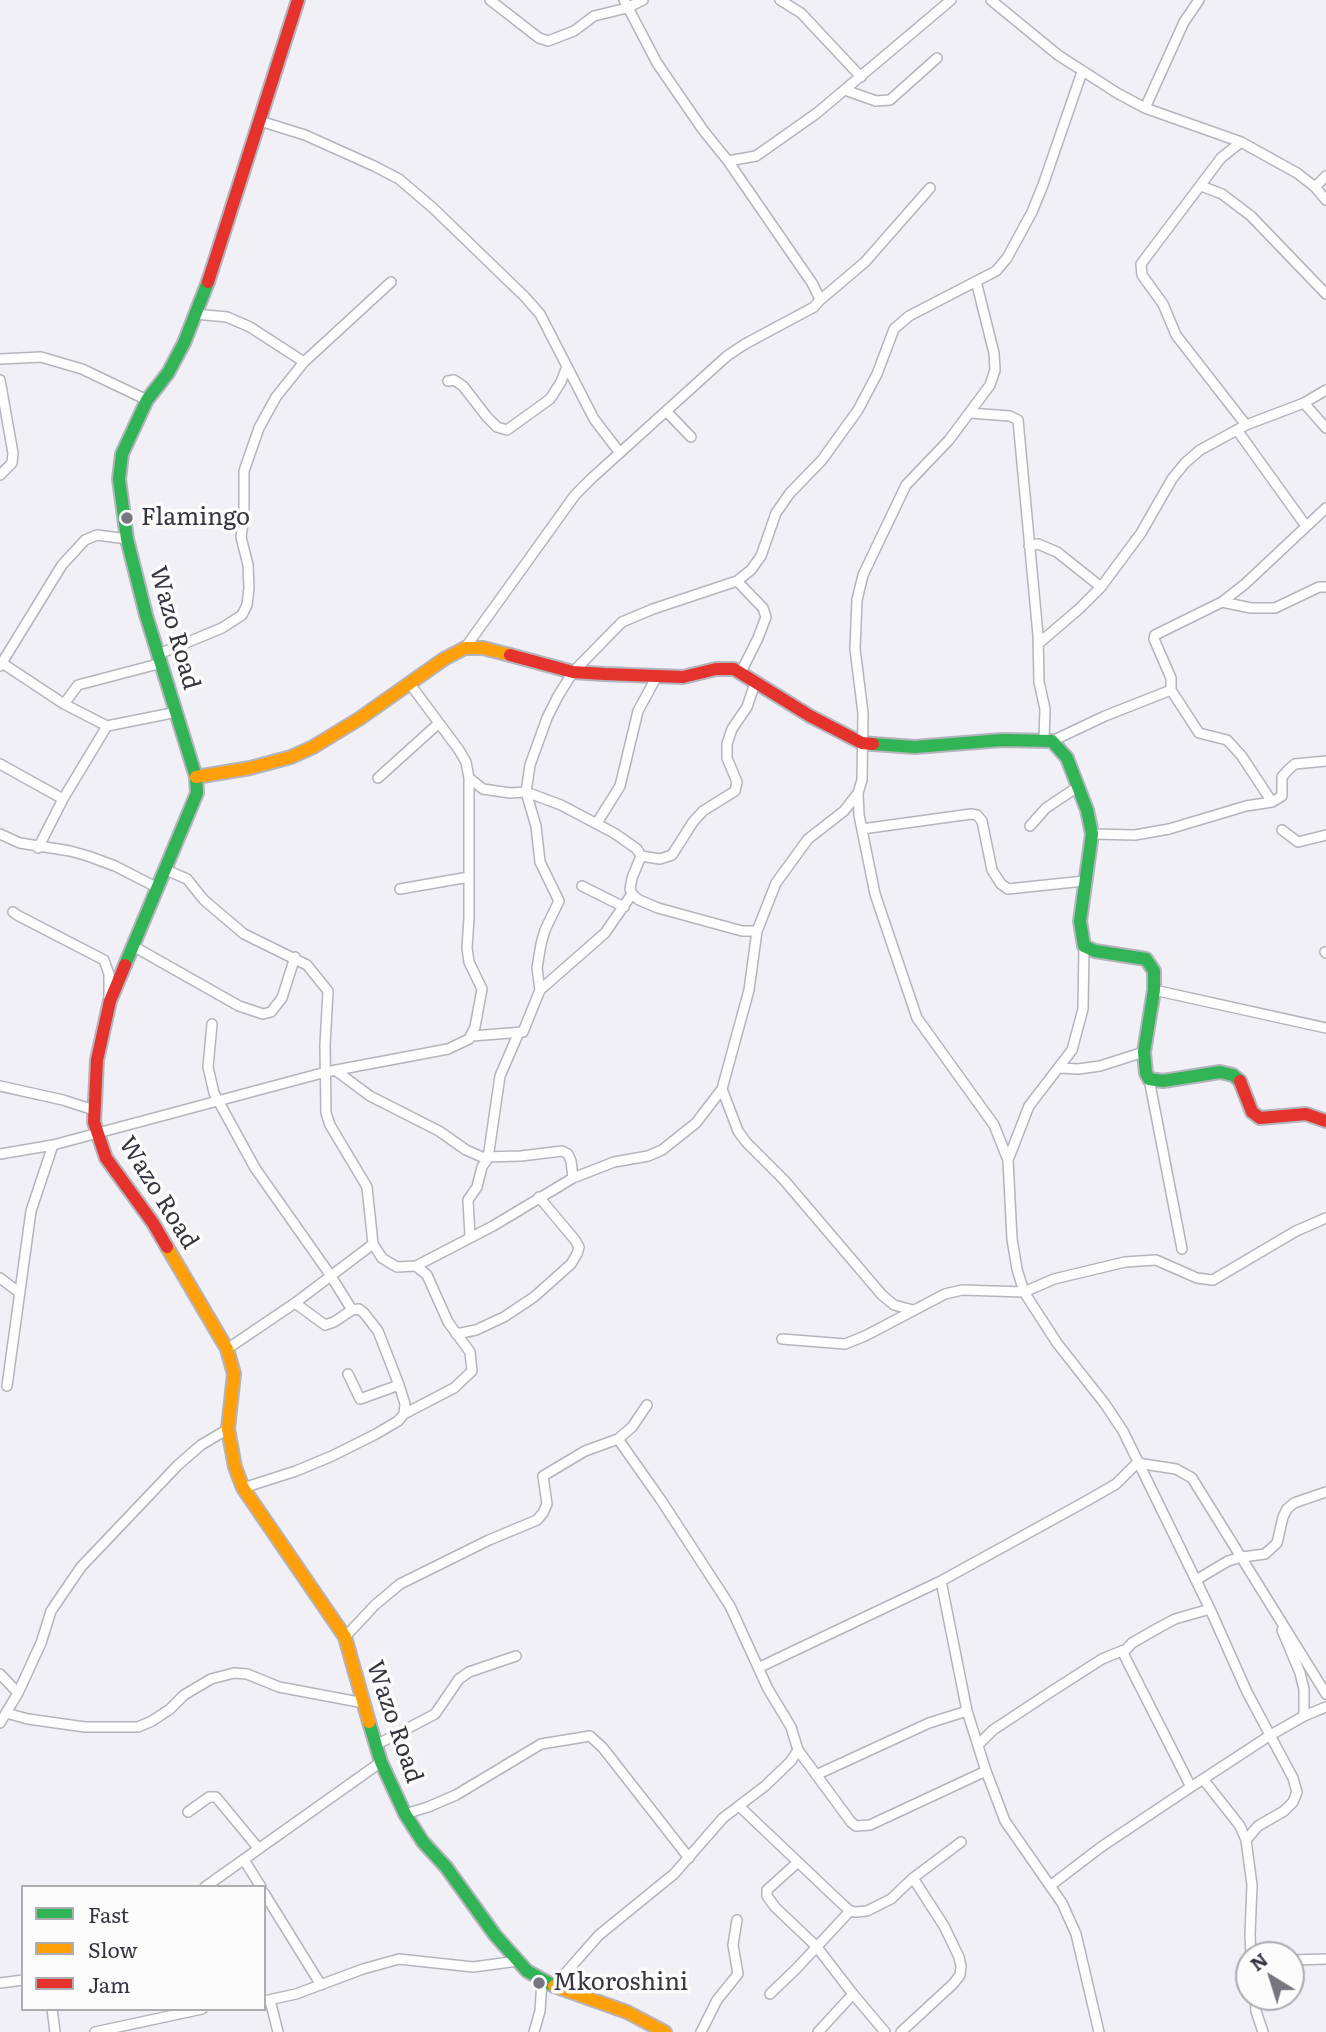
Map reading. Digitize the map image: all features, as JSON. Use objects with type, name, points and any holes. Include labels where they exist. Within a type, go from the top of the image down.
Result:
[{"type":"main road","name":"Wazo Road","points":[[298,0],[210,276],[184,343],[168,373],[147,400],[122,454],[119,479],[127,539],[146,615],[196,777],[197,793],[110,1001],[97,1060],[94,1110],[97,1133],[106,1158],[153,1223],[227,1349],[234,1374],[228,1429],[232,1455],[243,1488],[345,1637],[381,1762],[405,1814],[423,1842],[446,1867],[495,1935],[518,1961],[548,1983],[627,2012],[665,2032]]},
{"type":"main road","points":[[196,777],[250,768],[291,757],[335,734],[444,659],[465,648],[483,648],[573,672],[656,678],[693,676],[727,668],[741,672],[810,716],[862,743],[915,747],[1048,740],[1068,758],[1092,834],[1080,921],[1084,946],[1095,951],[1146,958],[1154,971],[1154,990],[1144,1052],[1149,1079],[1164,1081],[1220,1072],[1233,1075],[1240,1080],[1252,1112],[1260,1118],[1306,1114],[1326,1121]]},
{"type":"street","points":[[490,0],[539,38],[548,41],[574,31],[594,16],[643,0]]},
{"type":"street","points":[[780,0],[801,13],[861,77]]},
{"type":"street","points":[[728,161],[743,160],[769,148],[861,77],[951,0]]},
{"type":"street","points":[[991,0],[1082,72],[1145,108],[1241,142],[1273,158],[1315,187],[1326,200]]},
{"type":"street","points":[[1145,108],[1184,22],[1199,0]]},
{"type":"street","points":[[625,4],[657,63],[812,283],[819,301]]},
{"type":"street","points":[[845,90],[876,101],[890,100],[936,58]]},
{"type":"street","points":[[472,1036],[519,1032],[526,1028],[540,990],[537,968],[541,944],[559,901],[540,862],[536,826],[526,792],[530,765],[538,741],[558,696],[573,672],[622,622],[737,581],[751,570],[761,556],[776,513],[790,493],[822,460],[858,411],[877,374],[894,329],[909,316],[996,271],[1016,245],[1052,163],[1082,72]]},
{"type":"street","points":[[260,121],[305,135],[399,179],[433,208],[540,314],[594,419],[620,453]]},
{"type":"street","points":[[1241,142],[1226,151],[1147,255],[1141,264],[1142,275],[1163,304],[1169,322],[1188,354],[1242,428],[1306,526]]},
{"type":"street","points":[[1315,187],[1326,176]]},
{"type":"street","points":[[1201,186],[1222,194],[1251,216],[1326,294]]},
{"type":"street","points":[[465,648],[575,495],[727,356],[814,307],[865,262],[930,188]]},
{"type":"street","points":[[166,870],[187,879],[204,900],[244,934],[295,957],[315,972],[328,991],[330,1071],[327,1119],[367,1187],[373,1244],[382,1258],[397,1267],[416,1266],[493,1226],[573,1178],[596,1168],[648,1156],[662,1150],[696,1123],[722,1089],[749,990],[757,931],[776,883],[808,839],[844,811],[858,793],[862,780],[863,713],[855,626],[857,600],[863,575],[906,485],[949,440],[990,385],[995,370],[994,353],[976,281]]},
{"type":"street","points":[[64,704],[78,685],[160,659],[242,615],[247,605],[248,565],[241,537],[244,471],[264,415],[304,362],[391,282]]},
{"type":"street","points":[[195,314],[227,317],[250,327],[304,362]]},
{"type":"street","points":[[0,359],[41,357],[82,369],[147,400]]},
{"type":"street","points":[[449,381],[454,380],[463,386],[497,427],[507,430],[550,399],[567,366]]},
{"type":"street","points":[[0,380],[13,453],[12,463],[0,475]]},
{"type":"street","points":[[1038,644],[1101,587],[1129,551],[1172,479],[1185,463],[1200,450],[1242,428],[1280,410],[1304,403],[1326,390]]},
{"type":"street","points":[[1304,403],[1326,428]]},
{"type":"street","points":[[667,412],[691,437]]},
{"type":"street","points":[[970,414],[1010,416],[1018,420],[1039,682],[1048,740],[1171,690]]},
{"type":"street","points":[[1272,802],[1241,755],[1227,740],[1199,733],[1171,690],[1171,678],[1154,639],[1155,635],[1222,602],[1326,508]]},
{"type":"street","points":[[127,539],[97,535],[85,540],[62,565],[1,665],[64,704],[107,726],[177,712]]},
{"type":"street","points":[[1029,546],[1038,544],[1057,552],[1101,587]]},
{"type":"street","points":[[737,581],[763,608],[766,617],[741,672]]},
{"type":"street","points":[[1222,602],[1261,610],[1275,608],[1319,587],[1326,587]]},
{"type":"street","points":[[597,823],[620,786],[638,712],[656,678]]},
{"type":"street","points":[[469,778],[483,789],[510,793],[526,792],[561,805],[597,823],[637,849],[642,856],[660,859],[672,855],[693,821],[703,811],[736,791],[737,782],[727,758],[726,744],[732,729],[747,707],[755,683]]},
{"type":"street","points":[[0,1154],[97,1133],[330,1071],[448,1049],[467,1042],[472,1036],[482,989],[469,962],[467,948],[469,778],[466,762],[410,684]]},
{"type":"street","points":[[378,778],[439,723]]},
{"type":"street","points":[[38,848],[63,799],[107,726]]},
{"type":"street","points":[[1092,834],[1135,835],[1169,829],[1246,806],[1272,802],[1282,796],[1282,777],[1288,770],[1304,762],[1326,761]]},
{"type":"street","points":[[0,764],[63,799]]},
{"type":"street","points":[[1030,826],[1046,808],[1079,786]]},
{"type":"street","points":[[858,793],[875,894],[917,1018],[994,1125],[1008,1160],[1013,1239],[1017,1269],[1024,1292],[1057,1343],[1123,1431],[1210,1608],[1247,1692],[1269,1736],[1280,1751],[1297,1792],[1293,1802],[1284,1811],[1258,1826],[1246,1840]]},
{"type":"street","points":[[862,829],[977,815],[982,821],[992,870],[1001,884],[1009,889],[1084,881]]},
{"type":"street","points":[[1282,830],[1298,842],[1326,835]]},
{"type":"street","points":[[0,834],[20,844],[88,856],[116,866],[158,888]]},
{"type":"street","points":[[540,990],[605,933],[632,894],[632,878],[642,856]]},
{"type":"street","points":[[400,890],[469,877]]},
{"type":"street","points":[[582,886],[624,907]]},
{"type":"street","points":[[632,894],[658,908],[742,931],[757,931]]},
{"type":"street","points":[[13,912],[104,960],[110,1001]]},
{"type":"street","points":[[133,946],[239,1006],[263,1014],[271,1012],[282,998],[295,957]]},
{"type":"street","points":[[1008,1160],[1022,1119],[1072,1050],[1083,1009],[1084,946]]},
{"type":"street","points":[[1154,990],[1326,1028]]},
{"type":"street","points":[[212,1024],[209,1080],[219,1101],[255,1168],[352,1310]]},
{"type":"street","points":[[470,1236],[468,1200],[477,1187],[484,1161],[500,1076],[514,1049],[519,1032]]},
{"type":"street","points":[[1060,1068],[1100,1066],[1144,1052]]},
{"type":"street","points":[[330,1071],[370,1096],[439,1131],[484,1161],[562,1152],[568,1154],[572,1161],[573,1178]]},
{"type":"street","points":[[1149,1079],[1182,1249]]},
{"type":"street","points":[[0,1086],[94,1110]]},
{"type":"street","points":[[722,1089],[733,1121],[746,1142],[784,1180],[882,1295],[894,1305],[913,1310]]},
{"type":"street","points":[[7,1386],[31,1211],[53,1144]]},
{"type":"street","points":[[456,1334],[476,1330],[504,1317],[534,1297],[571,1264],[579,1247],[539,1197]]},
{"type":"street","points":[[782,1339],[845,1344],[945,1294],[962,1290],[1024,1292],[1064,1277],[1125,1262],[1156,1260],[1197,1278],[1213,1280],[1296,1231],[1326,1218]]},
{"type":"street","points":[[227,1349],[295,1303],[373,1244]]},
{"type":"street","points":[[427,1275],[429,1259]]},
{"type":"street","points":[[243,1488],[296,1471],[376,1434],[398,1421],[404,1414],[454,1388],[471,1374],[472,1354],[448,1322],[427,1275],[416,1266]]},
{"type":"street","points":[[0,1278],[20,1293]]},
{"type":"street","points":[[295,1303],[325,1325],[352,1310],[359,1309],[364,1313],[378,1331],[404,1404],[404,1414]]},
{"type":"street","points":[[348,1374],[360,1399],[398,1385]]},
{"type":"street","points":[[345,1637],[375,1605],[401,1584],[489,1540],[537,1520],[547,1504],[543,1476],[585,1451],[618,1439],[632,1427],[647,1405]]},
{"type":"street","points":[[0,1723],[18,1693],[41,1643],[51,1611],[81,1567],[177,1465],[201,1445],[228,1429]]},
{"type":"street","points":[[618,1439],[730,1606],[768,1689],[791,1727],[798,1750],[850,1822],[863,1826],[986,1771]]},
{"type":"street","points":[[1137,1463],[1176,1469],[1190,1477],[1242,1556],[1326,1694]]},
{"type":"street","points":[[760,1667],[941,1581],[1116,1484],[1137,1463]]},
{"type":"street","points":[[1196,1580],[1228,1561],[1242,1556],[1265,1555],[1277,1543],[1287,1509],[1294,1503],[1326,1492]]},
{"type":"street","points":[[941,1581],[967,1711],[986,1771],[1005,1821],[1062,1903],[1076,1934],[1099,2032]]},
{"type":"street","points":[[978,1745],[993,1730],[1102,1659],[1124,1650],[1175,1619],[1210,1608]]},
{"type":"street","points":[[1274,1608],[1300,1673],[1304,1689],[1304,1716]]},
{"type":"street","points":[[1124,1650],[1124,1657],[1191,1787]]},
{"type":"street","points":[[376,1745],[435,1714],[459,1679],[469,1672],[516,1656]]},
{"type":"street","points":[[6,1713],[85,1727],[138,1727],[152,1721],[184,1695],[211,1679],[234,1673],[247,1674],[279,1687],[364,1703]]},
{"type":"street","points":[[0,1674],[18,1693]]},
{"type":"street","points":[[1050,1886],[1101,1847],[1269,1736],[1326,1707]]},
{"type":"street","points":[[816,1775],[929,1723],[967,1711]]},
{"type":"street","points":[[405,1814],[456,1795],[541,1744],[590,1736],[603,1748],[689,1858]]},
{"type":"street","points":[[534,2032],[548,1983],[598,1935],[674,1874],[706,1835],[765,1786],[791,1761],[798,1750]]},
{"type":"street","points":[[208,1885],[381,1762]]},
{"type":"street","points":[[1203,1779],[1240,1826],[1246,1840],[1252,1885],[1251,1941]]},
{"type":"street","points":[[188,1812],[209,1797],[216,1797],[259,1849]]},
{"type":"street","points":[[739,1806],[850,1911],[861,1913],[891,1899],[913,1878],[961,1842]]},
{"type":"street","points":[[244,1860],[260,1885]]},
{"type":"street","points":[[798,1862],[766,1894],[775,1907],[816,1946],[885,2032]]},
{"type":"street","points":[[901,2032],[953,1984],[960,1975],[961,1966],[944,1926],[913,1878]]},
{"type":"street","points":[[266,1896],[321,1985]]},
{"type":"street","points":[[770,1994],[850,1911]]},
{"type":"street","points":[[701,2032],[717,2000],[738,1974],[733,1945],[737,1920]]},
{"type":"street","points":[[278,2032],[267,2001],[363,1969],[399,1959],[473,1966],[518,1961]]},
{"type":"street","points":[[1305,1960],[1326,1959]]},
{"type":"street","points":[[0,1983],[21,1980]]},
{"type":"street","points":[[818,2032],[853,1994]]},
{"type":"street","points":[[52,2011],[55,2032]]},
{"type":"street","points":[[95,2032],[193,2011]]},
{"type":"street","points":[[1256,2011],[1263,2032]]},
{"type":"traffic: fast","points":[[125,965],[197,793],[196,777],[146,615],[127,539],[119,479],[122,454],[147,400],[168,373],[184,343],[208,282]]},
{"type":"traffic: fast","points":[[873,744],[915,747],[1002,740],[1052,741],[1067,758],[1087,810],[1092,834],[1080,921],[1084,946],[1095,951],[1146,959],[1154,971],[1154,990],[1144,1052],[1149,1079],[1163,1081],[1220,1072],[1233,1075],[1240,1081]]},
{"type":"traffic: fast","points":[[369,1722],[381,1762],[405,1814],[423,1842],[446,1867],[495,1935],[527,1971],[554,1986]]},
{"type":"traffic: slow","points":[[196,777],[250,768],[291,757],[313,747],[359,719],[444,659],[465,648],[483,648],[510,655]]},
{"type":"traffic: slow","points":[[167,1247],[227,1349],[234,1374],[228,1429],[235,1467],[243,1488],[345,1637],[369,1722]]},
{"type":"traffic: slow","points":[[554,1986],[627,2012],[665,2032]]},
{"type":"traffic: jam","points":[[208,282],[298,0]]},
{"type":"traffic: jam","points":[[510,655],[573,672],[604,674],[683,677],[716,669],[734,669],[810,716],[862,743],[873,744]]},
{"type":"traffic: jam","points":[[125,965],[110,1001],[97,1060],[94,1122],[106,1158],[167,1247]]},
{"type":"traffic: jam","points":[[1240,1081],[1252,1112],[1260,1118],[1306,1114],[1326,1121]]},
{"type":"place","name":"Flamingo","points":[[127,518]]},
{"type":"place","name":"Mkoroshini","points":[[539,1983]]}]
